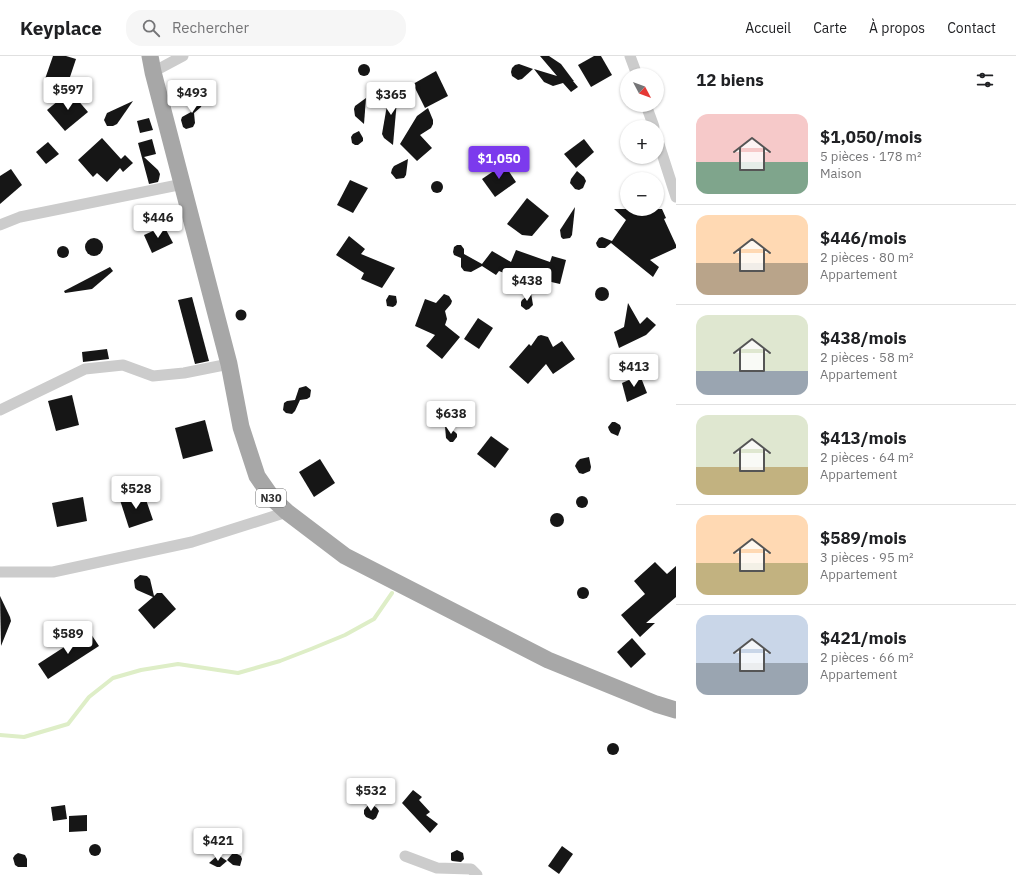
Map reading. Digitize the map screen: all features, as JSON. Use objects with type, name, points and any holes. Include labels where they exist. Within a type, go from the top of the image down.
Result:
[{"type":"main road","name":"N30","points":[[152,64],[229,364],[241,427],[257,476],[273,499],[287,512],[345,556],[548,660],[656,704],[676,710]]},
{"type":"street","points":[[152,64],[183,56]]},
{"type":"street","points":[[630,56],[634,68]]},
{"type":"street","points":[[664,160],[676,197]]},
{"type":"street","points":[[0,225],[20,217],[183,184]]},
{"type":"street","points":[[0,410],[85,369],[123,365],[153,376],[184,373],[229,364]]},
{"type":"street","points":[[0,572],[53,572],[192,542],[287,512]]},
{"type":"street","points":[[405,856],[437,868],[471,869],[477,875]]},
{"type":"building","points":[[53,56],[66,56],[76,59],[67,86],[45,79]]},
{"type":"building","points":[[540,56],[549,56],[561,64],[578,87],[571,92],[563,83],[553,86],[544,82],[534,69],[557,76]]},
{"type":"building","points":[[594,56],[601,56],[612,75],[591,87],[578,65]]},
{"type":"building","points":[[362,64],[366,64],[370,70],[366,76],[362,76],[358,72],[358,68]]},
{"type":"building","points":[[519,64],[533,69],[522,79],[518,80],[512,76],[511,72],[515,65]]},
{"type":"building","points":[[436,71],[448,96],[425,108],[413,84]]},
{"type":"building","points":[[390,88],[398,89],[393,145],[384,138],[382,134]]},
{"type":"building","points":[[70,91],[88,112],[65,131],[47,110]]},
{"type":"building","points":[[194,98],[200,98],[202,104],[201,107],[194,113],[195,123],[193,127],[186,129],[183,127],[181,120],[182,117],[191,112],[190,103]]},
{"type":"building","points":[[366,98],[364,124],[355,116],[354,109],[355,106]]},
{"type":"building","points":[[133,101],[117,124],[107,126],[104,120],[107,113]]},
{"type":"building","points":[[428,108],[433,124],[431,128],[420,135],[432,148],[417,161],[400,144],[417,116]]},
{"type":"building","points":[[149,118],[153,130],[140,133],[137,121]]},
{"type":"building","points":[[359,131],[363,141],[358,145],[355,145],[352,143],[351,137]]},
{"type":"building","points":[[102,138],[121,159],[125,155],[133,163],[123,172],[120,168],[107,182],[97,173],[93,177],[78,160]]},
{"type":"building","points":[[152,139],[156,154],[144,157],[158,170],[160,174],[158,182],[149,184],[138,143]]},
{"type":"building","points":[[584,139],[594,152],[576,168],[564,154]]},
{"type":"building","points":[[48,142],[59,154],[46,164],[36,152]]},
{"type":"building","points":[[408,159],[406,175],[404,178],[396,179],[391,173],[392,169],[394,166]]},
{"type":"building","points":[[504,164],[516,182],[495,197],[482,179]]},
{"type":"building","points":[[11,169],[22,185],[0,204],[0,176]]},
{"type":"building","points":[[577,171],[586,181],[583,188],[579,190],[575,189],[570,183]]},
{"type":"building","points":[[350,180],[368,188],[353,213],[337,205]]},
{"type":"building","points":[[437,181],[441,183],[443,187],[441,191],[437,193],[433,191],[431,187],[433,183]]},
{"type":"building","points":[[527,198],[549,216],[532,236],[522,235],[507,224]]},
{"type":"building","points":[[575,207],[572,235],[570,238],[563,239],[561,237],[560,230]]},
{"type":"building","points":[[614,209],[620,209],[620,214]]},
{"type":"building","points":[[664,214],[666,218],[664,219],[676,248],[650,260],[659,267],[653,277],[611,243],[605,248],[599,248],[597,246],[596,243],[599,238],[602,237],[612,241],[626,220],[622,216],[664,216]]},
{"type":"building","points":[[164,226],[173,243],[152,253],[144,235]]},
{"type":"building","points":[[349,236],[365,249],[361,254],[395,268],[382,288],[361,279],[364,273],[336,255]]},
{"type":"building","points":[[90,238],[98,238],[103,243],[101,254],[98,256],[90,256],[85,251],[85,243]]},
{"type":"building","points":[[461,245],[464,249],[464,254],[482,264],[492,251],[511,262],[516,250],[550,262],[552,256],[566,260],[560,284],[547,281],[544,289],[499,271],[496,275],[482,266],[471,272],[464,271],[461,267],[461,258],[454,255],[453,252],[454,247]]},
{"type":"building","points":[[61,246],[65,246],[69,252],[65,258],[61,258],[57,254],[57,250]]},
{"type":"building","points":[[110,267],[113,271],[92,289],[65,293],[64,291]]},
{"type":"building","points":[[602,287],[607,289],[609,294],[607,299],[602,301],[597,299],[595,294],[597,289]]},
{"type":"building","points":[[531,293],[533,305],[526,310],[521,306],[521,302]]},
{"type":"building","points":[[444,294],[449,296],[452,301],[445,311],[447,319],[445,325],[460,337],[442,359],[426,346],[435,335],[415,326],[425,299],[436,303]]},
{"type":"building","points":[[389,295],[396,296],[397,302],[393,307],[387,306],[386,300]]},
{"type":"building","points":[[192,297],[209,361],[195,364],[178,300]]},
{"type":"building","points":[[628,303],[640,324],[647,317],[656,325],[646,335],[619,348],[614,332],[624,327]]},
{"type":"building","points":[[241,309],[245,311],[247,315],[245,319],[241,321],[237,319],[235,315],[237,311]]},
{"type":"building","points":[[478,318],[493,328],[479,349],[464,339]]},
{"type":"building","points":[[541,335],[548,337],[553,347],[562,341],[575,359],[553,374],[546,364],[528,384],[509,367],[529,344],[531,346],[538,336]]},
{"type":"building","points":[[107,349],[109,359],[83,362],[82,352]]},
{"type":"building","points":[[640,375],[647,393],[627,402],[622,383]]},
{"type":"building","points":[[306,386],[311,390],[310,397],[300,400],[292,414],[286,413],[283,410],[284,403],[295,400],[299,388]]},
{"type":"building","points":[[72,395],[79,425],[56,431],[48,401]]},
{"type":"building","points":[[440,413],[445,415],[446,418],[444,426],[435,422],[435,416]]},
{"type":"building","points":[[205,420],[213,451],[183,459],[175,428]]},
{"type":"building","points":[[612,422],[620,425],[621,428],[618,436],[611,433],[609,430],[608,427]]},
{"type":"building","points":[[445,426],[457,434],[457,437],[453,442],[450,442],[446,438]]},
{"type":"building","points":[[491,436],[509,449],[495,468],[477,454]]},
{"type":"building","points":[[589,457],[591,467],[590,471],[583,474],[579,473],[575,466],[577,462],[580,459]]},
{"type":"building","points":[[320,459],[335,483],[314,497],[299,472]]},
{"type":"building","points":[[143,491],[153,520],[129,528],[120,500]]},
{"type":"building","points":[[580,496],[584,496],[588,502],[584,508],[580,508],[576,504],[576,500]]},
{"type":"building","points":[[83,497],[87,521],[57,527],[52,503]]},
{"type":"building","points":[[557,513],[562,515],[564,520],[562,525],[557,527],[552,525],[550,520],[552,515]]},
{"type":"building","points":[[655,562],[667,574],[676,566],[676,597],[646,623],[655,623],[640,637],[621,615],[645,594],[634,581]]},
{"type":"building","points":[[140,575],[147,576],[150,579],[154,596],[157,593],[162,593],[176,609],[154,629],[138,610],[153,597],[135,588],[134,580]]},
{"type":"building","points":[[583,587],[587,589],[589,593],[587,597],[583,599],[579,597],[577,593],[579,589]]},
{"type":"building","points":[[0,596],[11,621],[1,646]]},
{"type":"building","points":[[89,631],[99,646],[48,679],[38,664]]},
{"type":"building","points":[[632,638],[646,654],[631,668],[617,652]]},
{"type":"building","points":[[611,743],[615,743],[619,749],[615,755],[611,755],[607,751],[607,747]]},
{"type":"building","points":[[413,790],[422,797],[419,800],[430,812],[426,815],[438,824],[430,833],[402,803]]},
{"type":"building","points":[[370,803],[379,811],[376,818],[373,820],[366,817],[364,814],[364,810]]},
{"type":"building","points":[[65,805],[67,819],[53,821],[51,807]]},
{"type":"building","points":[[87,815],[87,831],[69,832],[69,816]]},
{"type":"building","points":[[95,844],[99,846],[101,850],[99,854],[95,856],[91,854],[89,850],[91,846]]},
{"type":"building","points":[[562,846],[573,854],[559,874],[548,866]]},
{"type":"building","points":[[457,850],[463,853],[464,859],[461,862],[451,860],[451,853]]},
{"type":"building","points":[[18,853],[25,855],[27,859],[27,867],[18,867],[15,865],[13,858]]},
{"type":"building","points":[[235,853],[241,856],[242,859],[240,866],[233,865],[227,860],[232,854]]},
{"type":"building","points":[[218,855],[227,861],[220,867],[209,863]]},
{"type":"waterway","points":[[0,735],[24,737],[68,724],[89,697],[113,678],[141,670],[178,664],[238,673],[280,661],[345,635],[374,619],[392,593]]}]
